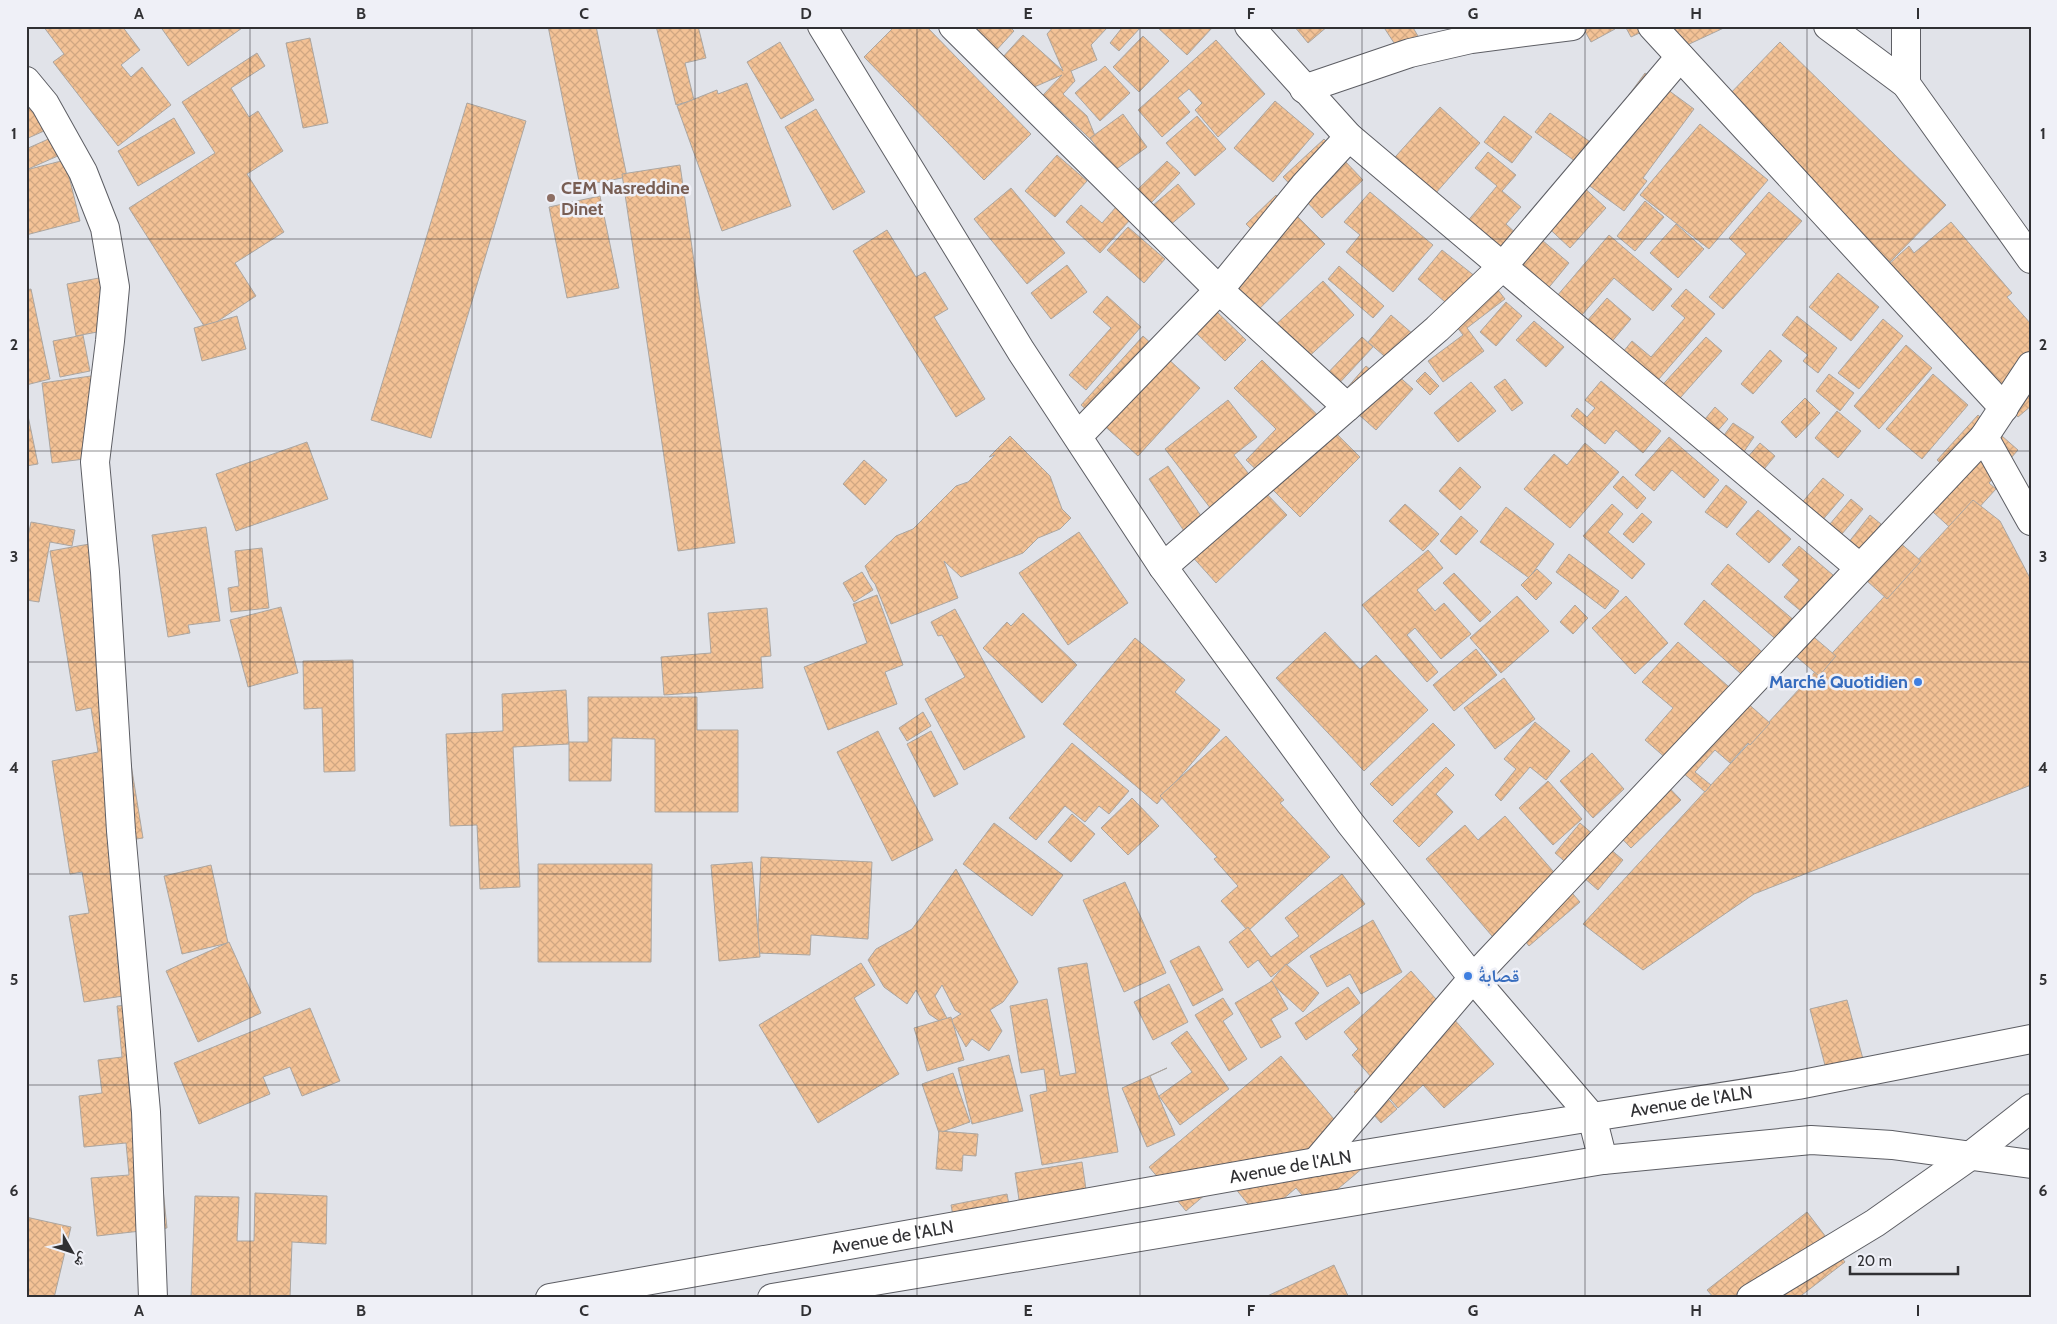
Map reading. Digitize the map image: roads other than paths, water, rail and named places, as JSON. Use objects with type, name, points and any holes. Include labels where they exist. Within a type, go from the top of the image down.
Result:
[{"type":"street","points":[[822,26],[1021,351],[1163,567],[1350,823],[1472,978],[1592,1116],[1603,1160]]},
{"type":"street","points":[[953,26],[1219,290],[1347,407]]},
{"type":"street","points":[[1249,26],[1349,137],[1860,568]]},
{"type":"street","points":[[1304,88],[1410,53],[1471,39],[1572,26]]},
{"type":"street","points":[[1652,26],[2004,408]]},
{"type":"street","points":[[1828,26],[1906,84],[2031,259]]},
{"type":"street","points":[[1906,26],[1906,84]]},
{"type":"street","points":[[1163,567],[1437,328],[1502,267],[1680,57]]},
{"type":"street","points":[[26,81],[44,104],[83,172],[105,228],[115,287],[95,462],[105,572],[121,831],[146,1112],[153,1298]]},
{"type":"street","points":[[1078,436],[1219,290],[1304,186],[1349,137]]},
{"type":"street","points":[[1316,1162],[1472,978],[1984,436],[2031,366]]},
{"type":"street","points":[[1984,436],[2031,521]]},
{"type":"street","name":"Avenue de l'ALN","points":[[550,1298],[1316,1162],[1592,1116],[1798,1085],[2031,1038]]},
{"type":"street","points":[[1754,1297],[1875,1223],[1970,1156],[2031,1108]]},
{"type":"street","points":[[772,1298],[1603,1160],[1812,1140],[1892,1145],[2031,1164]]},
{"type":"place","name":"CEM Nasreddine Dinet","points":[[551,198]]},
{"type":"place","name":"Marché Quotidien","points":[[1918,682]]},
{"type":"place","name":"قصابةُ","points":[[1468,976]]}]
